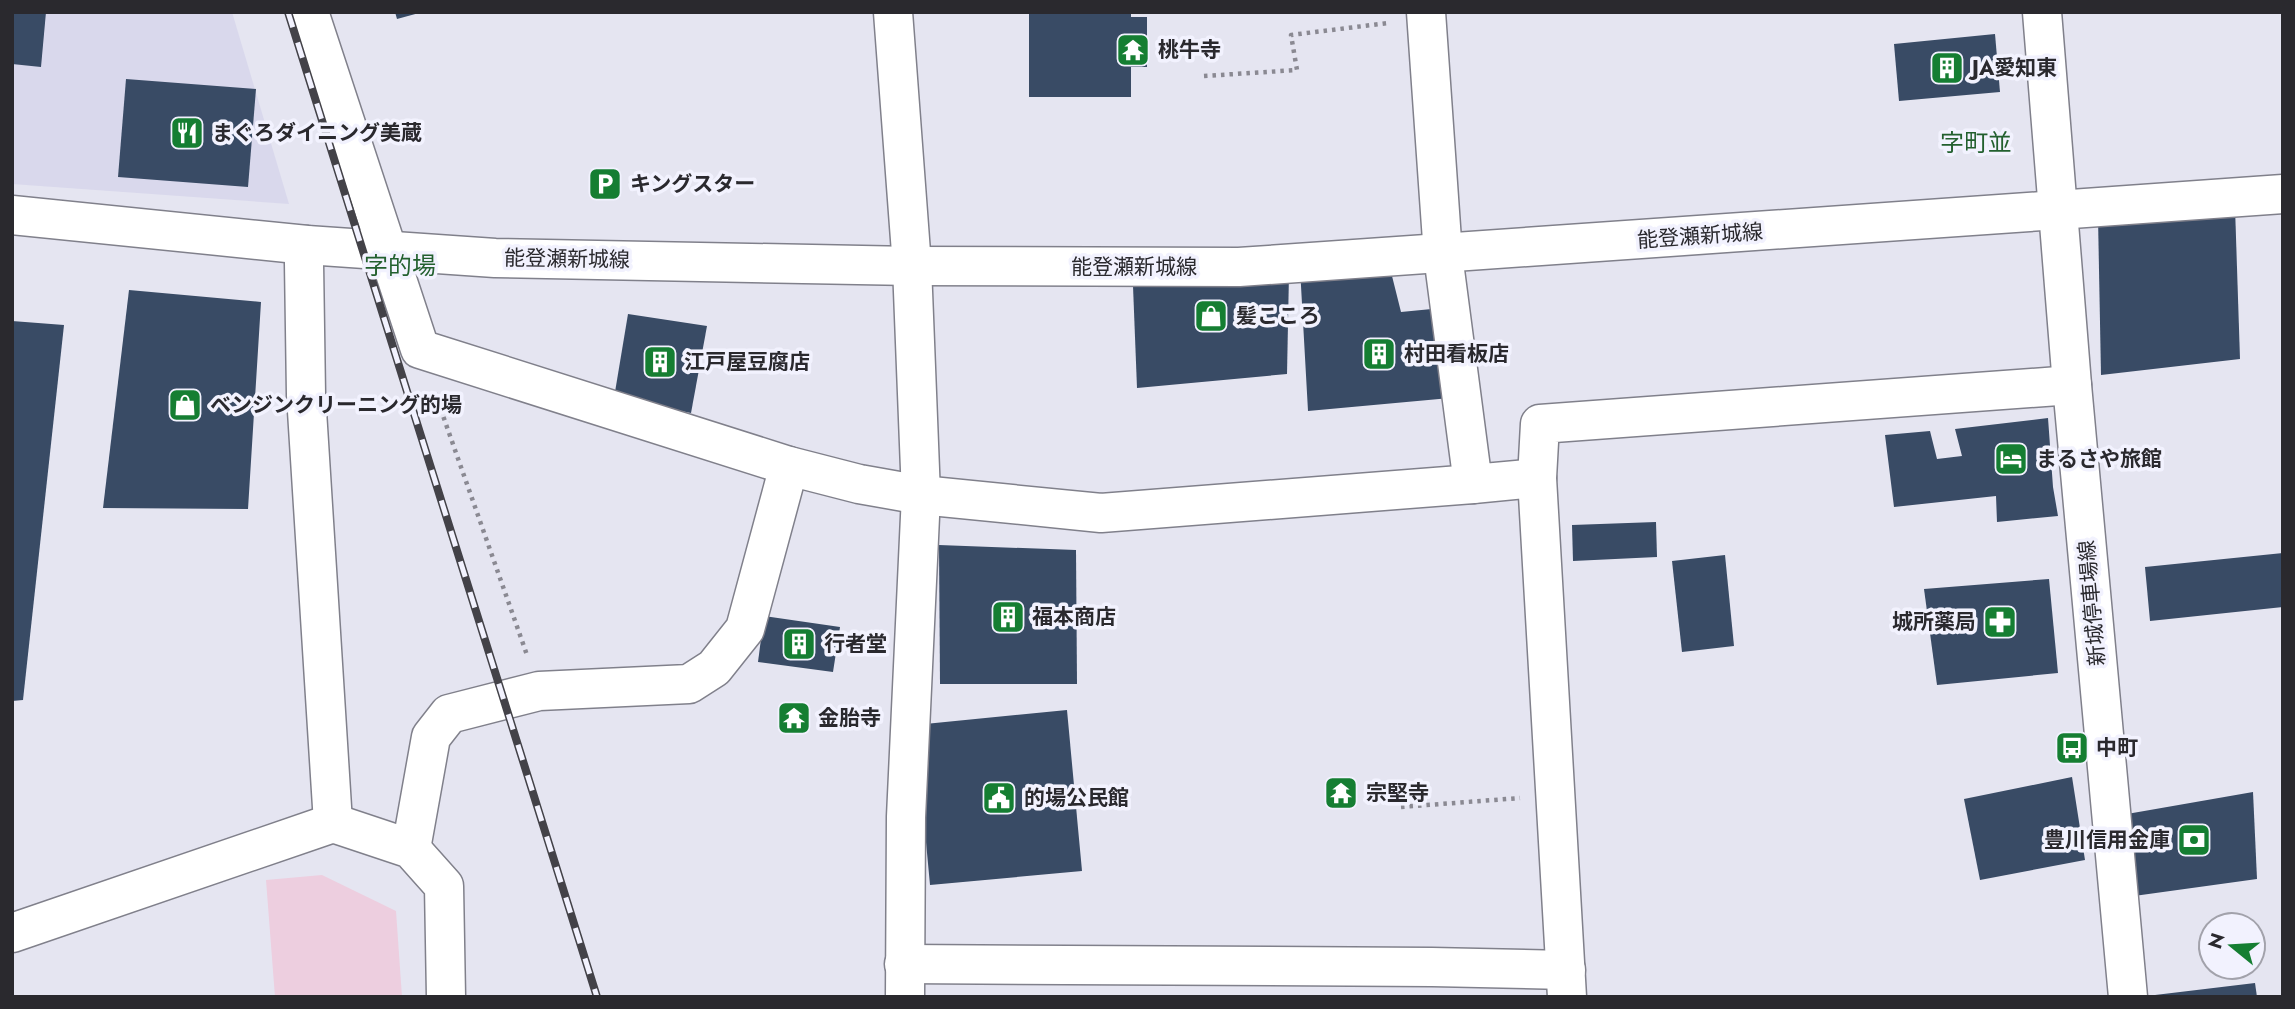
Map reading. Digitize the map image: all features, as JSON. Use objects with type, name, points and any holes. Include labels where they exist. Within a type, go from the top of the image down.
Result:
[{"type":"street","points":[[309,12],[420,349],[789,466],[859,484],[921,495],[1101,513],[1537,478]]},
{"type":"street","points":[[893,12],[912,266],[921,495],[906,817],[904,981],[1432,967],[1566,984],[1537,478],[1540,424],[2072,385]]},
{"type":"street","points":[[2042,12],[2057,210]]},
{"type":"street","points":[[1427,15],[1443,255],[1473,484]]},
{"type":"street","name":"能登瀬新城線","points":[[12,215],[307,245],[495,258],[912,266],[1239,267],[1443,255],[2283,194]]},
{"type":"street","name":"新城停車場線","points":[[2057,210],[2128,997]]},
{"type":"street","points":[[307,245],[304,263],[306,396],[333,823]]},
{"type":"street","points":[[411,849],[431,737],[449,714],[539,691],[689,684],[715,668],[745,629],[789,466]]},
{"type":"street","points":[[12,933],[333,823],[411,849],[444,886],[446,997]]},
{"type":"path","points":[[1204,76],[1297,70],[1291,35],[1427,15]]},
{"type":"path","points":[[420,349],[539,691]]},
{"type":"path","points":[[1401,807],[1555,796]]},
{"type":"shaded area","points":[[12,12],[232,12],[289,204],[12,184]]},
{"type":"shaded area","points":[[322,875],[396,911],[402,997],[275,997],[266,880]]},
{"type":"building","points":[[12,12],[46,12],[41,67],[12,64]]},
{"type":"building","points":[[395,12],[419,12],[419,13],[397,19]]},
{"type":"building","points":[[1029,12],[1131,12],[1131,17],[1147,17],[1147,67],[1131,67],[1131,97],[1029,97]]},
{"type":"building","name":"JA愛知東","points":[[1995,34],[2000,92],[1899,101],[1894,44]]},
{"type":"building","name":"まぐろダイニング美蔵","points":[[126,79],[256,89],[248,187],[118,177]]},
{"type":"building","points":[[2235,207],[2240,359],[2101,375],[2098,217]]},
{"type":"building","name":"村田看板店","points":[[1300,268],[1392,276],[1401,312],[1442,308],[1461,397],[1308,411]]},
{"type":"building","points":[[1289,273],[1287,374],[1137,388],[1133,286]]},
{"type":"building","name":"ベンジンクリーニング的場","points":[[129,290],[261,302],[248,509],[103,508]]},
{"type":"building","name":"江戸屋豆腐店","points":[[628,314],[707,326],[691,413],[614,398]]},
{"type":"building","points":[[12,321],[64,325],[23,700],[12,701]]},
{"type":"building","points":[[2048,418],[2058,516],[1997,522],[1996,496],[1894,507],[1885,435],[1930,431],[1937,459],[1962,456],[1955,429]]},
{"type":"building","points":[[1656,522],[1657,557],[1573,561],[1572,525]]},
{"type":"building","name":"福本商店","points":[[939,545],[1076,550],[1077,684],[940,684]]},
{"type":"building","points":[[2283,553],[2283,607],[2150,621],[2145,567]]},
{"type":"building","points":[[1725,555],[1734,646],[1682,652],[1672,561]]},
{"type":"building","points":[[2049,579],[2058,673],[1937,685],[1924,589]]},
{"type":"building","name":"行者堂","points":[[764,616],[840,627],[833,672],[758,662]]},
{"type":"building","name":"的場公民館","points":[[1067,710],[1082,871],[930,885],[915,725]]},
{"type":"building","points":[[2072,777],[2085,860],[1980,880],[1964,799]]},
{"type":"building","points":[[2253,792],[2257,879],[2134,896],[2127,814]]},
{"type":"building","points":[[2255,983],[2257,997],[2155,997],[2155,995]]},
{"type":"railway","points":[[288,12],[597,997]]},
{"type":"place","name":"桃牛寺","points":[[1133,50]]},
{"type":"place","name":"JA愛知東","points":[[1947,68]]},
{"type":"place","name":"まぐろダイニング美蔵","points":[[187,133]]},
{"type":"place","name":"キングスター","points":[[605,184]]},
{"type":"place","name":"髪こころ","points":[[1211,316]]},
{"type":"place","name":"村田看板店","points":[[1379,354]]},
{"type":"place","name":"江戸屋豆腐店","points":[[660,362]]},
{"type":"place","name":"ベンジンクリーニング的場","points":[[185,405]]},
{"type":"place","name":"まるさや旅館","points":[[2011,459]]},
{"type":"place","name":"福本商店","points":[[1008,617]]},
{"type":"place","name":"城所薬局","points":[[2000,622]]},
{"type":"place","name":"行者堂","points":[[799,644]]},
{"type":"place","name":"金胎寺","points":[[794,718]]},
{"type":"place","name":"中町","points":[[2072,748]]},
{"type":"place","name":"宗堅寺","points":[[1341,793]]},
{"type":"place","name":"的場公民館","points":[[999,798]]},
{"type":"place","name":"豊川信用金庫","points":[[2194,840]]},
{"type":"district","name":"字町並","points":[[1976,143]]},
{"type":"district","name":"字的場","points":[[400,266]]}]
